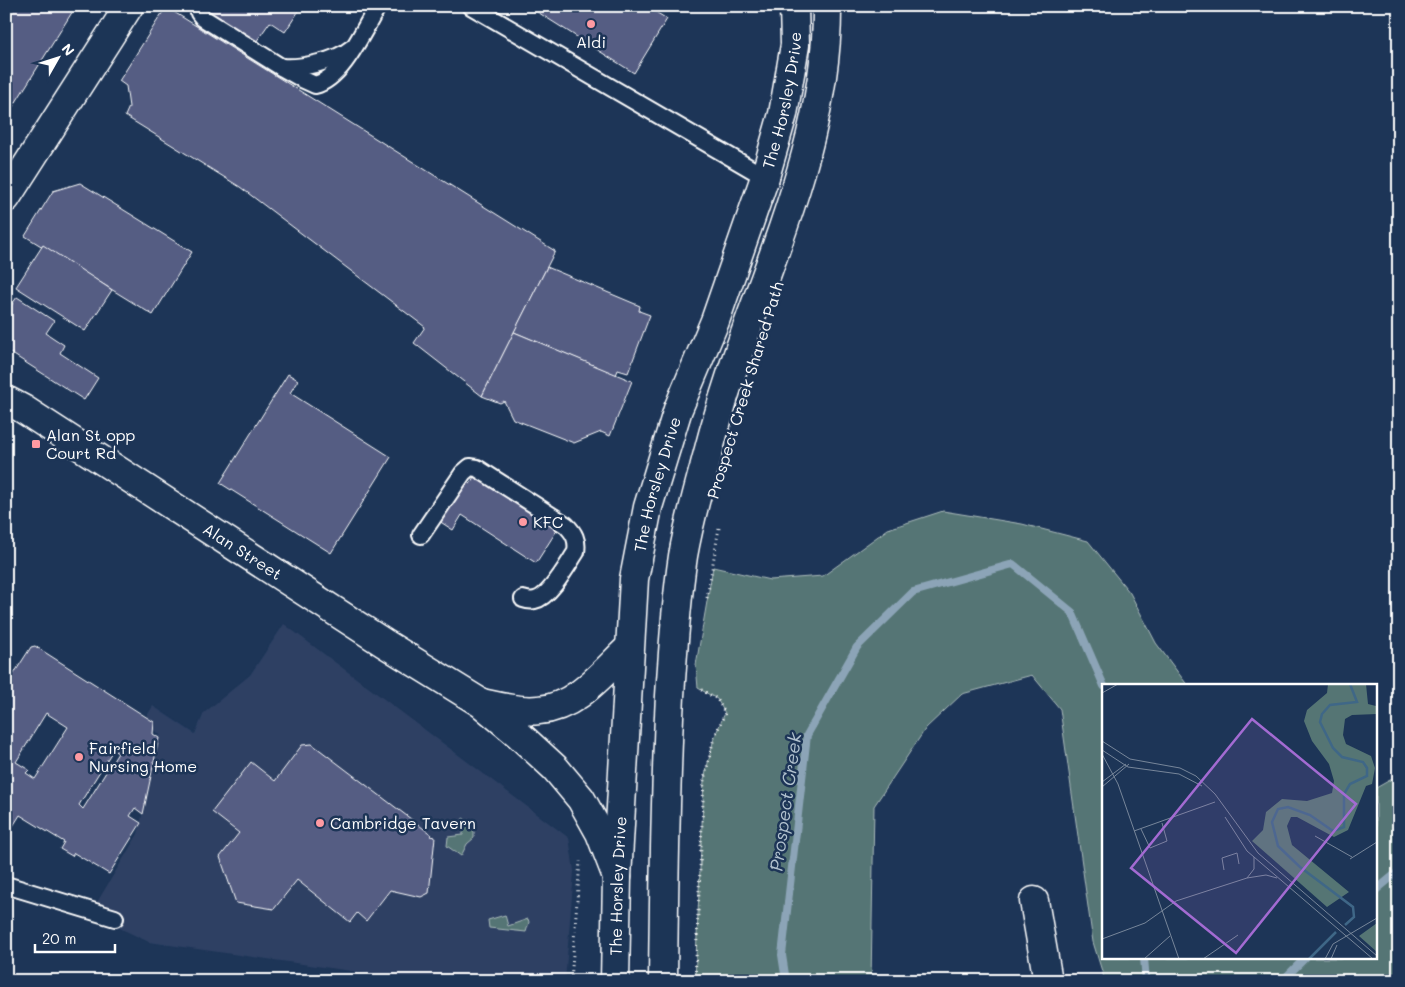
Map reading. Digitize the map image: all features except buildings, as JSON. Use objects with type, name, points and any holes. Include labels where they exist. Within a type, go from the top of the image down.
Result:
[{"type":"main road","points":[[6,198],[129,6]]},
{"type":"main road","name":"The Horsley Drive","points":[[615,981],[616,877],[634,579],[648,507],[678,409],[715,321],[765,177],[783,114],[795,45],[794,6]]},
{"type":"main road","name":"The Horsley Drive","points":[[663,981],[668,742],[673,651],[684,555],[704,468],[720,414],[746,329],[784,226],[811,135],[822,81],[827,6]]},
{"type":"main road","name":"Alan Street","points":[[6,400],[23,409],[384,643],[481,703],[517,732],[555,768],[581,799],[600,834],[616,877]]},
{"type":"main road","name":"Alan Street","points":[[481,703],[514,709],[540,710],[564,704],[582,692],[629,648]]},
{"type":"main road","points":[[1034,901],[1048,981]]},
{"type":"lane","points":[[198,6],[199,13],[203,18],[281,67],[315,85],[322,83],[339,70],[378,6]]},
{"type":"lane","points":[[471,6],[765,177]]},
{"type":"lane","points":[[421,535],[463,473],[470,467],[477,468],[566,525],[575,536],[576,552],[549,590],[541,598],[534,601],[523,599]]},
{"type":"lane","points":[[6,885],[115,918]]},
{"type":"path","name":"Prospect Creek Shared Path","points":[[706,606],[720,522]]},
{"type":"path","points":[[695,981],[704,780],[714,738],[724,713],[718,699],[698,688],[697,680]]},
{"type":"path","points":[[571,981],[580,856]]},
{"type":"shaded area","points":[[284,624],[569,838],[574,871],[565,981],[422,981],[149,942],[90,914],[138,834],[160,734],[142,724],[153,706],[195,734],[204,713],[250,675]]},
{"type":"green space","points":[[943,511],[1022,524],[1088,541],[1130,593],[1156,643],[1187,684],[1102,684],[1102,960],[1378,960],[1378,787],[1399,775],[1399,981],[1105,981],[1093,942],[1060,709],[1032,675],[962,694],[926,728],[874,806],[871,981],[695,981],[704,780],[714,738],[725,713],[717,699],[698,688],[696,665],[713,567],[770,580],[823,576],[888,529]]},
{"type":"green space","points":[[463,818],[474,825],[474,838],[467,844],[461,856],[447,846],[448,837],[463,835]]},
{"type":"green space","points":[[505,915],[508,926],[528,919],[526,932],[489,928],[488,920]]},
{"type":"waterway","name":"Prospect Creek","points":[[786,981],[782,955],[807,735],[857,647],[913,592],[1013,564],[1072,612],[1103,684]]},
{"type":"waterway","name":"Prospect Creek","points":[[1378,888],[1399,871]]},
{"type":"waterway","name":"Prospect Creek","points":[[1144,960],[1146,981]]},
{"type":"waterway","name":"Prospect Creek","points":[[1282,981],[1303,960]]},
{"type":"place","name":"Aldi","points":[[591,24]]},
{"type":"place","name":"Alan St opp Court Rd","points":[[36,444]]},
{"type":"place","name":"KFC","points":[[523,522]]},
{"type":"place","name":"Fairfield Nursing Home","points":[[79,757]]},
{"type":"place","name":"Cambridge Tavern","points":[[320,823]]}]
